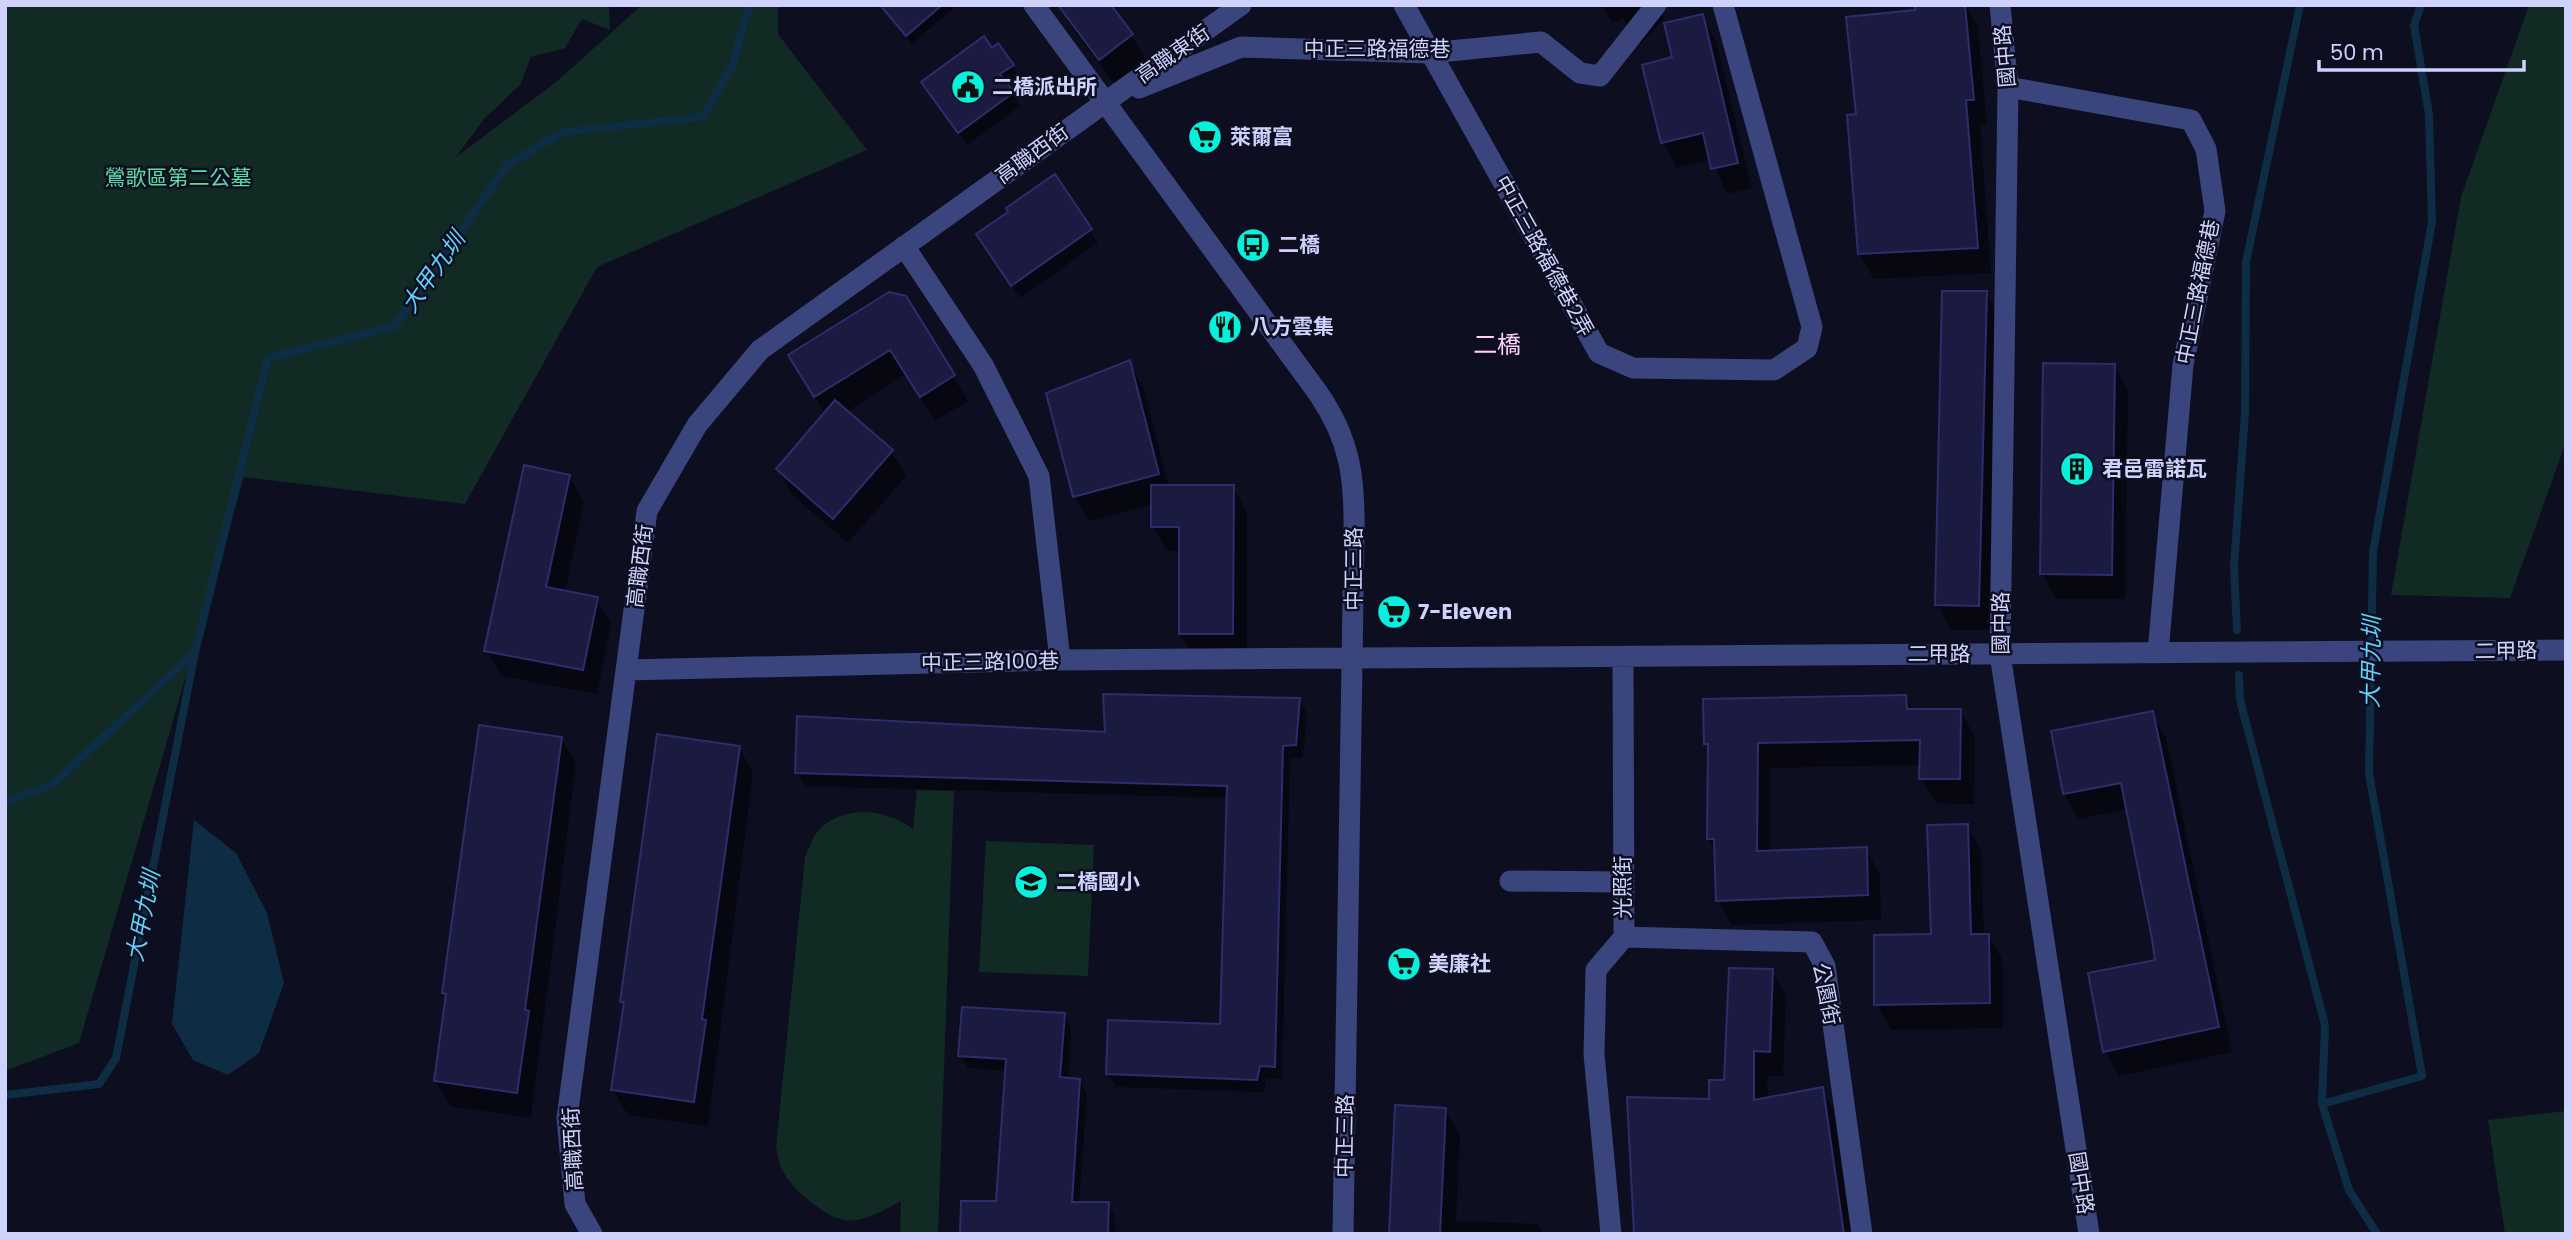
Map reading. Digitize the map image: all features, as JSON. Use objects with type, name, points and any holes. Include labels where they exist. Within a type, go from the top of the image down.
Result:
[{"type":"street","name":"中正三路","points":[[1034,5],[1333,415],[1347,450],[1355,486],[1343,1234]]},
{"type":"street","name":"高職東街","points":[[1105,102],[1241,5]]},
{"type":"street","name":"中正三路福德巷2弄","points":[[1404,5],[1599,353],[1633,368],[1774,370],[1807,348],[1812,327],[1723,5]]},
{"type":"street","name":"中正三路福德巷","points":[[1105,102],[1241,47],[1429,53],[1541,42],[1580,73],[1600,76],[1657,5]]},
{"type":"street","name":"國中路","points":[[2000,5],[2008,87],[2000,654],[2089,1234]]},
{"type":"street","name":"中正三路福德巷","points":[[2008,87],[2191,120],[2206,149],[2215,211],[2183,365],[2158,653]]},
{"type":"street","name":"高職西街","points":[[592,1234],[575,1203],[568,1118],[647,511],[697,425],[760,350],[1105,102]]},
{"type":"street","points":[[904,246],[983,365],[1040,476],[1060,660]]},
{"type":"street","name":"二甲路","points":[[1353,659],[2566,650]]},
{"type":"street","name":"光照街","points":[[1611,1234],[1594,1054],[1596,970],[1623,937],[1623,657]]},
{"type":"street","name":"中正三路100巷","points":[[627,670],[1060,660],[1353,659]]},
{"type":"street","points":[[1510,881],[1623,882]]},
{"type":"street","name":"公園街","points":[[1623,937],[1812,942],[1825,966],[1862,1234]]},
{"type":"green space","name":"鶯歌區第二公墓","points":[[5,5],[609,5],[610,30],[582,19],[565,48],[531,57],[520,85],[484,119],[456,157],[556,82],[642,5],[778,5],[778,34],[867,150],[597,267],[465,504],[244,477],[79,1043],[5,1071]]},
{"type":"green space","points":[[2529,5],[2566,5],[2566,442],[2510,598],[2391,595],[2461,197]]},
{"type":"green space","points":[[917,790],[954,791],[938,1234],[900,1234],[901,1201],[859,1220],[844,1220],[828,1214],[794,1187],[781,1167],[776,1147],[805,857],[817,832],[827,823],[851,813],[877,813],[913,829]]},
{"type":"green space","points":[[986,841],[1094,845],[1088,976],[979,972]]},
{"type":"green space","points":[[2566,1111],[2566,1234],[2505,1234],[2488,1120]]},
{"type":"water","points":[[194,820],[236,853],[267,913],[284,983],[259,1053],[228,1075],[193,1060],[172,1024]]},
{"type":"building","points":[[880,5],[942,5],[906,36]]},
{"type":"building","points":[[1058,5],[1111,5],[1133,34],[1099,60]]},
{"type":"building","points":[[1915,5],[1965,5],[1974,100],[1966,100],[1978,248],[1858,254],[1847,115],[1856,114],[1846,17],[1915,10]]},
{"type":"building","points":[[1703,14],[1738,163],[1711,169],[1703,133],[1661,143],[1642,65],[1672,57],[1664,23]]},
{"type":"building","name":"二橋派出所","points":[[984,36],[992,48],[998,43],[1014,65],[1000,74],[1014,92],[958,133],[921,82]]},
{"type":"building","points":[[1055,174],[1092,229],[1011,286],[976,234],[1008,212],[1006,208]]},
{"type":"building","points":[[1942,291],[1987,291],[1979,606],[1935,605]]},
{"type":"building","points":[[889,292],[906,296],[955,375],[920,397],[890,350],[814,397],[788,355]]},
{"type":"building","points":[[1130,360],[1159,474],[1073,497],[1046,393]]},
{"type":"building","name":"君邑雷諾瓦","points":[[2043,363],[2115,364],[2112,575],[2040,574]]},
{"type":"building","points":[[835,400],[893,450],[833,519],[776,469]]},
{"type":"building","points":[[524,465],[570,475],[546,587],[598,597],[583,670],[484,651]]},
{"type":"building","points":[[1151,485],[1234,485],[1233,634],[1179,634],[1179,527],[1151,527]]},
{"type":"building","points":[[1103,694],[1300,698],[1296,745],[1283,746],[1275,1067],[1260,1066],[1257,1080],[1106,1074],[1108,1020],[1220,1024],[1227,786],[795,773],[797,716],[1105,732]]},
{"type":"building","points":[[1906,695],[1907,709],[1961,709],[1960,779],[1919,779],[1920,740],[1758,743],[1757,851],[1867,847],[1868,895],[1716,901],[1714,839],[1707,839],[1708,744],[1704,744],[1703,699]]},
{"type":"building","points":[[2153,711],[2219,1027],[2103,1052],[2088,973],[2155,960],[2152,939],[2121,783],[2063,794],[2051,731]]},
{"type":"building","points":[[479,725],[562,737],[525,1010],[529,1011],[517,1093],[434,1081],[446,994],[442,993]]},
{"type":"building","points":[[657,734],[740,746],[702,1019],[706,1020],[694,1102],[611,1090],[624,1002],[620,1002]]},
{"type":"building","points":[[1968,824],[1971,934],[1989,934],[1990,1003],[1874,1005],[1874,935],[1931,934],[1927,825]]},
{"type":"building","points":[[1729,968],[1773,969],[1770,1052],[1754,1051],[1754,1100],[1823,1087],[1844,1234],[1634,1234],[1627,1097],[1709,1099],[1709,1080],[1724,1080]]},
{"type":"building","points":[[962,1007],[1065,1013],[1060,1077],[1080,1079],[1072,1202],[1109,1202],[1108,1234],[960,1234],[961,1201],[996,1201],[1006,1059],[958,1056]]},
{"type":"building","points":[[1395,1105],[1446,1108],[1440,1234],[1389,1234]]},
{"type":"waterway","name":"大甲九圳","points":[[5,802],[52,785],[195,652],[268,358],[395,326],[507,165],[563,132],[703,117],[733,64],[749,5]]},
{"type":"waterway","points":[[2237,630],[2234,566],[2245,413],[2246,262],[2300,5]]},
{"type":"waterway","name":"大甲九圳","points":[[2377,1234],[2349,1190],[2322,1104],[2422,1076],[2369,773],[2373,552],[2432,222],[2429,115],[2414,25],[2421,5]]},
{"type":"waterway","name":"大甲九圳","points":[[5,1095],[99,1084],[116,1058],[195,652]]},
{"type":"waterway","points":[[2239,675],[2240,700],[2325,1025],[2322,1104]]},
{"type":"place","name":"二橋派出所","points":[[968,87]]},
{"type":"place","name":"萊爾富","points":[[1205,137]]},
{"type":"place","name":"二橋","points":[[1253,245]]},
{"type":"place","name":"八方雲集","points":[[1225,327]]},
{"type":"place","name":"君邑雷諾瓦","points":[[2077,469]]},
{"type":"place","name":"7-Eleven","points":[[1394,612]]},
{"type":"place","name":"二橋國小","points":[[1031,882]]},
{"type":"place","name":"美廉社","points":[[1404,964]]},
{"type":"district","name":"二橋","points":[[1497,345]]}]
